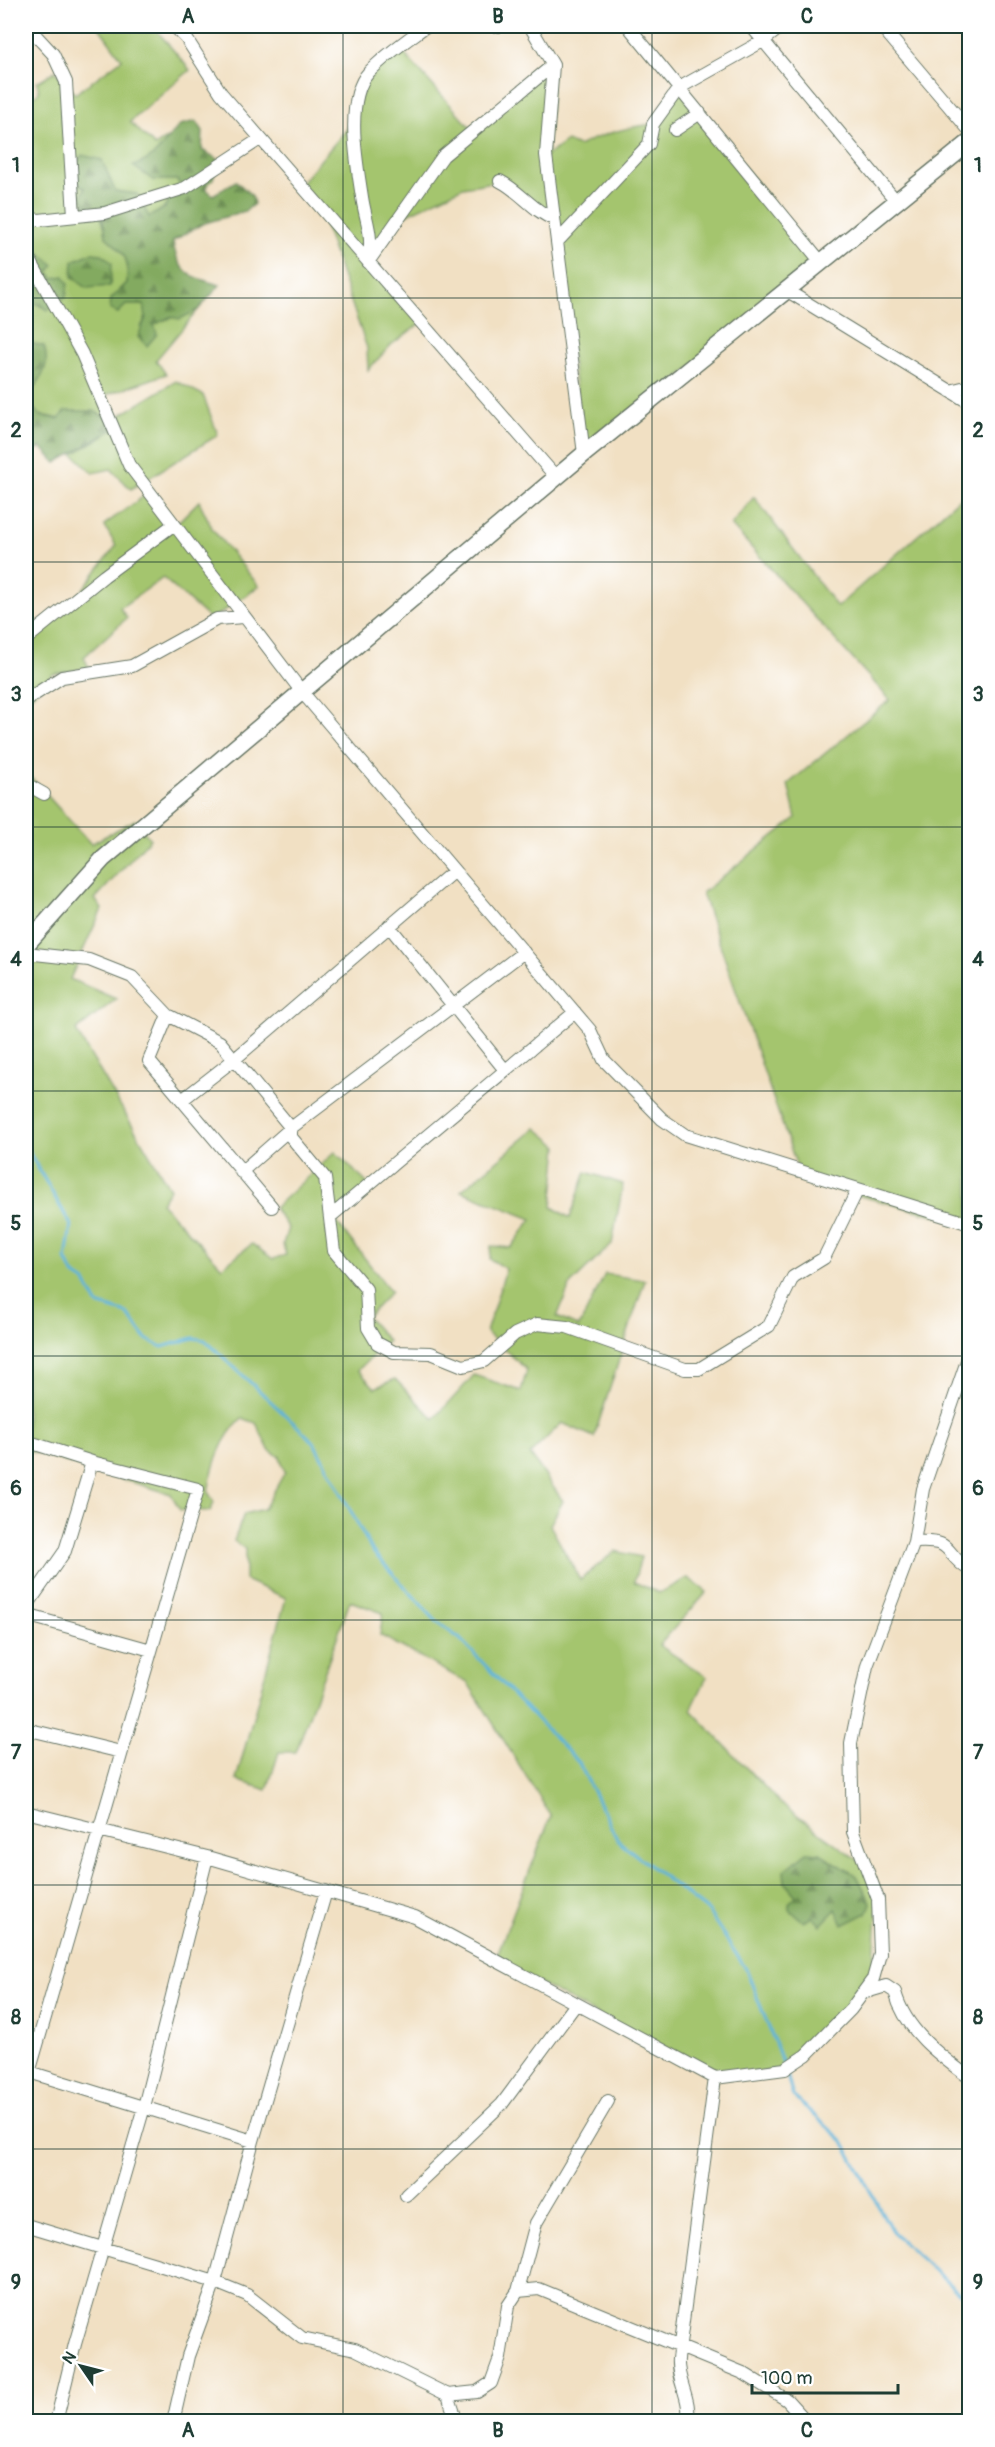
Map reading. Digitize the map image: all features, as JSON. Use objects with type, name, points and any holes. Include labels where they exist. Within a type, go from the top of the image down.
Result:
[{"type":"main road","points":[[26,945],[103,859],[556,477],[969,142]]},
{"type":"street","points":[[27,26],[53,54],[66,82],[74,216]]},
{"type":"street","points":[[174,26],[186,38],[221,93],[556,477]]},
{"type":"street","points":[[368,262],[372,238],[362,199],[352,123],[356,104],[367,74],[426,26]]},
{"type":"street","points":[[496,26],[510,26]]},
{"type":"street","points":[[530,26],[552,65],[546,155],[584,454]]},
{"type":"street","points":[[628,26],[821,262]]},
{"type":"street","points":[[557,242],[649,144],[653,123],[679,88],[759,31],[782,26]]},
{"type":"street","points":[[881,26],[969,131]]},
{"type":"street","points":[[759,31],[897,202]]},
{"type":"street","points":[[368,262],[442,156],[552,65]]},
{"type":"street","points":[[675,130],[700,113]]},
{"type":"street","points":[[26,218],[39,220],[105,213],[185,188],[260,138]]},
{"type":"street","points":[[500,181],[514,188],[544,215],[554,219]]},
{"type":"street","points":[[26,253],[81,354],[129,465],[302,692],[590,1030],[604,1060],[662,1119],[685,1135],[969,1224]]},
{"type":"street","points":[[786,290],[969,403]]},
{"type":"street","points":[[950,391],[969,386]]},
{"type":"street","points":[[26,639],[104,576],[173,525]]},
{"type":"street","points":[[26,700],[62,677],[132,666],[217,619],[244,617]]},
{"type":"street","points":[[26,784],[44,794]]},
{"type":"street","points":[[182,1100],[236,1059],[454,871]]},
{"type":"street","points":[[389,926],[505,1070]]},
{"type":"street","points":[[240,1172],[291,1128],[524,952]]},
{"type":"street","points":[[26,953],[90,960],[132,977],[168,1015],[220,1042],[236,1059],[291,1128],[291,1137],[325,1178],[334,1251],[366,1289],[368,1328],[377,1343],[394,1352],[430,1353],[464,1366],[484,1361],[515,1334],[537,1324],[567,1327],[685,1369],[699,1369],[769,1326],[793,1277],[824,1258],[858,1189]]},
{"type":"street","points":[[330,1216],[575,1012]]},
{"type":"street","points":[[168,1015],[149,1061],[240,1172],[272,1207]]},
{"type":"street","points":[[26,1812],[207,1857],[415,1917],[715,2078],[785,2069],[806,2055],[866,1992],[873,1979],[880,1954],[878,1899],[852,1832],[851,1743],[867,1666],[914,1542],[923,1489],[969,1352]]},
{"type":"street","points":[[26,1441],[92,1462],[198,1489],[27,2075],[144,2107],[253,2141]]},
{"type":"street","points":[[26,1607],[65,1551],[92,1462]]},
{"type":"street","points":[[914,1542],[936,1541],[949,1548],[969,1570]]},
{"type":"street","points":[[26,1615],[151,1650]]},
{"type":"street","points":[[26,1728],[121,1752]]},
{"type":"street","points":[[56,2421],[75,2344],[105,2249],[144,2107],[207,1857]]},
{"type":"street","points":[[172,2421],[188,2356],[215,2282],[253,2141],[326,1891]]},
{"type":"street","points":[[866,1992],[886,1986],[895,1992],[900,2010],[932,2049],[969,2078]]},
{"type":"street","points":[[406,2195],[502,2104],[576,2004]]},
{"type":"street","points":[[687,2421],[689,2412],[677,2366],[715,2078]]},
{"type":"street","points":[[26,2225],[215,2282],[247,2295],[302,2338],[355,2349],[448,2395],[477,2392],[491,2383],[500,2358],[508,2306],[518,2291],[536,2223],[608,2101]]},
{"type":"street","points":[[518,2291],[539,2289],[743,2373],[787,2400],[807,2421]]},
{"type":"street","points":[[448,2395],[457,2421]]},
{"type":"green space","points":[[98,26],[153,26],[190,70],[130,122],[155,146],[169,137],[155,155],[134,166],[153,180],[177,180],[185,193],[149,218],[137,204],[121,195],[85,188],[105,224],[106,237],[118,247],[126,261],[127,283],[120,289],[125,305],[145,305],[146,317],[141,327],[198,310],[156,360],[166,374],[106,395],[114,419],[176,381],[203,395],[218,435],[131,489],[111,469],[93,473],[73,454],[104,436],[53,417],[26,418],[26,102],[39,92],[37,82],[55,71],[75,94],[122,59]]},
{"type":"green space","points":[[398,47],[473,130],[553,65],[547,155],[567,141],[578,146],[614,132],[653,124],[679,88],[821,262],[584,454],[554,219],[500,181],[463,187],[397,219],[368,262],[421,323],[391,345],[368,370],[367,348],[317,203],[300,184],[352,123],[367,74]]},
{"type":"green space","points":[[196,121],[203,131],[202,150],[218,159],[213,179],[205,188],[213,195],[236,181],[252,196],[254,204],[245,211],[202,224],[173,241],[178,260],[187,272],[220,285],[198,310],[180,319],[170,317],[154,325],[157,334],[147,346],[138,337],[146,317],[144,305],[126,305],[118,313],[110,309],[111,299],[127,283],[126,261],[118,247],[106,237],[105,227],[99,215],[86,207],[81,196],[85,188],[77,183],[71,170],[82,155],[102,160],[115,191],[137,194],[149,217],[165,208],[168,199],[185,193],[177,180],[153,180],[133,166],[148,159],[160,149],[180,125]]},
{"type":"green space","points":[[29,249],[39,252],[54,265],[48,272],[54,278],[64,276],[68,283],[66,297],[48,310],[26,298],[26,252]]},
{"type":"green space","points":[[91,253],[102,254],[112,263],[110,286],[87,288],[72,277],[73,261]]},
{"type":"green space","points":[[29,343],[44,346],[46,353],[46,365],[42,376],[31,392],[26,386],[26,347]]},
{"type":"green space","points":[[34,409],[41,416],[59,419],[65,411],[94,411],[109,419],[114,429],[56,463],[41,447],[26,456],[26,418]]},
{"type":"green space","points":[[969,490],[969,1224],[802,1181],[702,893],[796,818],[788,784],[890,700],[731,525],[754,497],[837,607]]},
{"type":"green space","points":[[151,491],[173,527],[199,501],[213,530],[259,586],[211,620],[163,578],[120,608],[127,618],[84,657],[89,668],[53,674],[26,701],[26,636],[73,602],[116,546],[104,525]]},
{"type":"green space","points":[[26,772],[91,844],[135,820],[150,839],[95,899],[102,909],[70,979],[116,999],[76,1031],[170,1189],[161,1203],[222,1267],[252,1244],[273,1259],[286,1255],[283,1244],[288,1228],[274,1208],[335,1152],[371,1187],[335,1220],[391,1292],[367,1317],[388,1341],[358,1370],[375,1388],[395,1379],[434,1419],[474,1375],[521,1391],[527,1370],[486,1332],[506,1269],[490,1259],[491,1246],[511,1248],[532,1219],[461,1191],[536,1128],[558,1146],[552,1207],[570,1218],[586,1172],[623,1184],[612,1244],[570,1285],[557,1317],[579,1327],[605,1274],[645,1280],[594,1437],[562,1423],[530,1454],[563,1501],[550,1525],[580,1580],[615,1551],[641,1557],[634,1582],[659,1593],[688,1578],[707,1592],[659,1645],[707,1677],[691,1710],[781,1804],[866,1866],[878,1899],[873,1979],[785,2069],[715,2078],[495,1960],[551,1816],[468,1683],[380,1635],[383,1613],[350,1601],[296,1752],[279,1752],[267,1790],[236,1780],[286,1598],[245,1580],[245,1549],[234,1541],[244,1514],[264,1509],[285,1472],[280,1457],[269,1450],[256,1423],[242,1418],[223,1443],[212,1471],[208,1492],[214,1502],[210,1511],[180,1510],[171,1494],[26,1450]]},
{"type":"green space","points":[[807,1852],[820,1853],[857,1876],[871,1903],[867,1913],[843,1925],[836,1909],[821,1925],[812,1917],[804,1922],[789,1909],[789,1903],[796,1896],[785,1883],[784,1870]]},
{"type":"waterway","points":[[26,1147],[71,1225],[66,1259],[73,1274],[85,1282],[97,1304],[127,1313],[146,1339],[162,1347],[193,1338],[205,1340],[313,1441],[373,1552],[437,1622],[460,1639],[579,1763],[618,1841],[708,1911],[746,1969],[784,2066]]},
{"type":"waterway","points":[[786,2072],[793,2096],[843,2141],[893,2233],[960,2294],[970,2297]]}]
